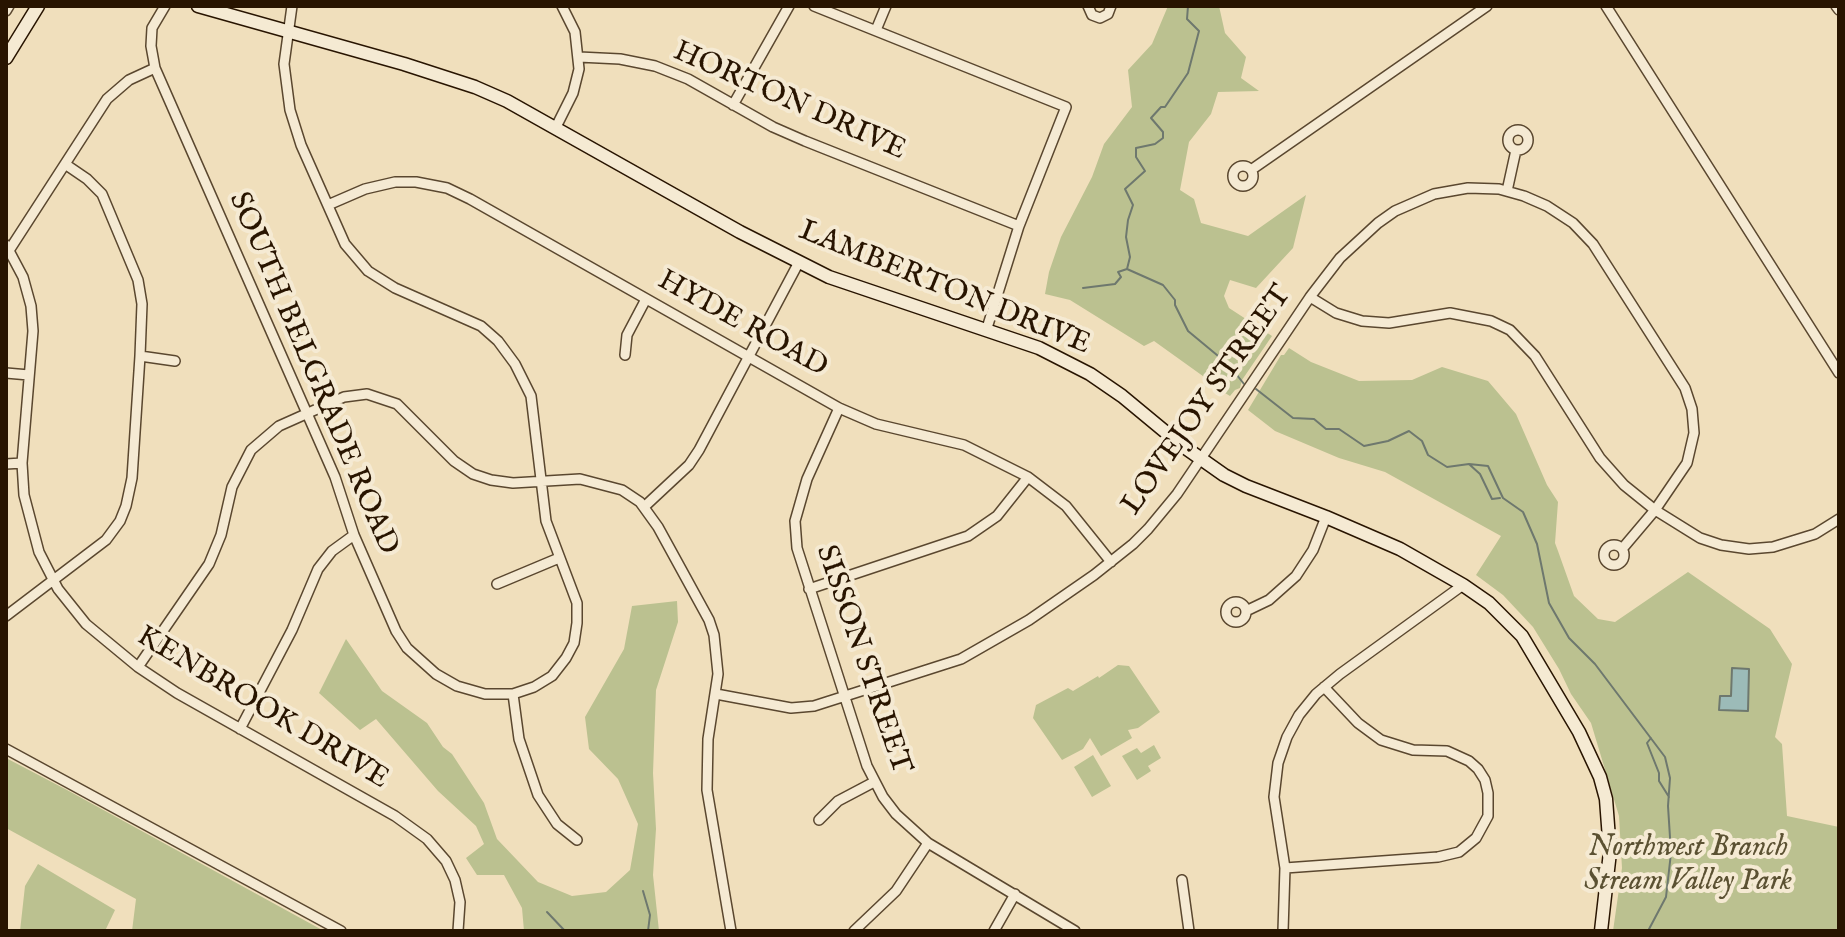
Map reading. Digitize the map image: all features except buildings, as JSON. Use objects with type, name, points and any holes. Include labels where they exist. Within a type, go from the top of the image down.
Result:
[{"type":"street","points":[[6,58],[38,6]]},
{"type":"street","name":"SOUTH BELGRADE ROAD","points":[[165,6],[152,28],[155,68],[335,477],[354,535],[396,631],[407,648],[436,674],[457,686],[485,694],[513,694]]},
{"type":"street","name":"LAMBERTON DRIVE","points":[[198,6],[475,87],[556,127],[740,232],[799,262],[879,296],[987,328],[1039,348],[1090,374],[1200,459],[1246,486],[1400,549],[1463,585],[1489,603],[1522,636],[1579,732],[1600,777],[1606,799],[1610,852],[1601,931]]},
{"type":"street","points":[[292,6],[284,64],[290,110],[301,145],[345,244],[368,271],[395,288],[481,326],[498,341],[515,364],[531,396],[546,521],[577,603],[577,623],[574,643],[552,676],[534,687],[513,694],[519,739],[538,795],[557,824],[577,840]]},
{"type":"street","points":[[556,127],[573,93],[579,57],[575,32],[562,6]]},
{"type":"street","points":[[733,105],[789,6]]},
{"type":"street","points":[[814,6],[1066,107],[1019,226],[987,328]]},
{"type":"street","points":[[876,30],[886,6]]},
{"type":"street","points":[[1088,6],[1092,15],[1100,18],[1108,14],[1111,6]]},
{"type":"street","points":[[1251,170],[1487,6]]},
{"type":"street","points":[[1606,6],[1839,373]]},
{"type":"street","name":"HORTON DRIVE","points":[[579,57],[620,59],[655,66],[688,79],[805,141],[1019,226]]},
{"type":"street","points":[[8,247],[107,99],[129,80],[155,68]]},
{"type":"street","points":[[1507,191],[1516,150]]},
{"type":"street","points":[[6,616],[106,540],[120,521],[132,478],[142,304],[131,260],[102,194],[65,164]]},
{"type":"street","name":"HYDE ROAD","points":[[328,205],[365,189],[395,182],[416,182],[447,188],[839,408],[876,424],[964,445],[1028,477],[1066,506],[1111,562]]},
{"type":"street","name":"LOVEJOY STREET","points":[[716,694],[791,708],[814,706],[941,667],[987,647],[1029,620],[1111,562],[1148,529],[1340,258],[1395,211],[1434,194],[1468,188],[1507,191],[1547,206],[1573,223],[1593,244],[1685,388],[1692,409],[1694,433],[1691,452],[1675,484],[1622,549]]},
{"type":"street","name":"KENBROOK DRIVE","points":[[8,247],[23,277],[31,306],[33,331],[22,463],[24,495],[39,552],[54,581],[86,624],[138,667],[177,693],[341,784],[427,839],[446,861],[455,880],[460,902],[458,931]]},
{"type":"street","points":[[644,507],[689,465],[699,450],[799,262]]},
{"type":"street","points":[[1310,297],[1336,313],[1362,321],[1389,323],[1450,313],[1491,321],[1510,330],[1535,356],[1600,458],[1624,485],[1688,533],[1721,545],[1749,549],[1773,547],[1815,534],[1838,520]]},
{"type":"street","points":[[625,355],[627,335],[646,299]]},
{"type":"street","points":[[140,356],[175,361]]},
{"type":"street","points":[[6,373],[29,375]]},
{"type":"street","points":[[138,667],[209,564],[221,535],[232,487],[251,450],[279,426],[344,397],[376,395],[397,404],[454,461],[473,474],[491,480],[541,482],[580,479],[622,490],[644,507],[658,527],[709,620],[718,658],[716,694],[708,739],[707,790],[731,931]]},
{"type":"street","name":"SISSON STREET","points":[[839,408],[807,479],[795,521],[797,548],[874,782],[896,814],[928,843],[1075,931]]},
{"type":"street","points":[[6,464],[22,463]]},
{"type":"street","points":[[809,589],[968,536],[997,516],[1028,477]]},
{"type":"street","points":[[1246,611],[1269,600],[1296,576],[1313,550],[1326,517]]},
{"type":"street","points":[[240,729],[292,630],[318,569],[332,551],[354,535]]},
{"type":"street","points":[[497,584],[559,558]]},
{"type":"street","points":[[1283,931],[1285,868],[1274,797],[1278,763],[1287,737],[1299,715],[1324,687],[1463,585]]},
{"type":"street","points":[[1285,868],[1438,857],[1459,852],[1476,838],[1488,816],[1485,780],[1469,761],[1447,751],[1413,750],[1381,740],[1358,723],[1324,687]]},
{"type":"street","points":[[6,749],[341,931]]},
{"type":"street","points":[[819,820],[838,801],[874,782]]},
{"type":"street","points":[[854,931],[896,891],[928,843]]},
{"type":"street","points":[[1182,880],[1189,931]]},
{"type":"street","points":[[994,931],[1015,894]]},
{"type":"green space","points":[[1168,6],[1219,6],[1225,33],[1246,57],[1241,78],[1259,91],[1218,92],[1211,114],[1189,142],[1180,190],[1194,199],[1201,223],[1248,236],[1306,195],[1293,248],[1256,288],[1230,280],[1224,296],[1229,308],[1272,336],[1242,380],[1240,388],[1230,396],[1220,394],[1214,384],[1154,341],[1144,346],[1070,300],[1045,294],[1061,237],[1092,177],[1104,144],[1132,107],[1128,70],[1152,44]]},
{"type":"green space","name":"Northwest Branch Stream Valley Park","points":[[1289,348],[1311,362],[1359,381],[1412,380],[1442,367],[1488,381],[1516,414],[1547,485],[1558,502],[1555,543],[1574,596],[1598,619],[1615,622],[1688,572],[1770,629],[1792,664],[1775,737],[1782,744],[1787,816],[1839,827],[1839,931],[1613,931],[1622,868],[1619,816],[1591,723],[1571,694],[1559,669],[1533,627],[1503,595],[1476,575],[1501,536],[1385,472],[1339,458],[1275,431],[1248,410],[1281,355]]},
{"type":"green space","points":[[677,601],[678,622],[656,690],[653,875],[659,931],[524,931],[522,908],[504,875],[477,875],[466,858],[484,844],[476,826],[438,791],[376,719],[360,730],[319,693],[346,639],[382,691],[427,723],[443,747],[452,754],[484,803],[497,839],[538,882],[572,896],[606,892],[630,870],[638,824],[618,779],[589,749],[585,717],[624,649],[632,606]]},
{"type":"green space","points":[[1118,665],[1129,666],[1160,712],[1138,728],[1128,730],[1132,738],[1101,756],[1090,738],[1083,749],[1062,760],[1033,718],[1036,705],[1068,688],[1073,691]]},
{"type":"green space","points":[[1154,745],[1161,758],[1148,766],[1151,771],[1137,780],[1122,756],[1137,748],[1141,753]]},
{"type":"green space","points":[[1093,755],[1111,786],[1092,797],[1074,767]]},
{"type":"green space","points":[[6,758],[324,931],[132,931],[136,899],[6,828]]},
{"type":"green space","points":[[38,864],[115,910],[105,931],[20,931],[25,886]]},
{"type":"water","points":[[1732,668],[1749,669],[1748,711],[1719,710],[1720,696],[1731,696]]},
{"type":"waterway","points":[[1188,6],[1187,19],[1199,31],[1188,73],[1165,107],[1161,107],[1151,118],[1163,132],[1163,138],[1155,144],[1136,148],[1136,157],[1145,171],[1125,189],[1133,205],[1126,237],[1130,257],[1127,269],[1163,285],[1175,300],[1188,331],[1229,365],[1244,384]]},
{"type":"waterway","points":[[1083,288],[1115,284],[1121,277],[1118,272],[1127,269]]},
{"type":"waterway","points":[[1256,389],[1293,418],[1314,419],[1326,429],[1339,429],[1364,446],[1388,441],[1409,431],[1422,441],[1428,455],[1447,467],[1469,464],[1488,466],[1503,498],[1523,512],[1537,544],[1549,603],[1569,638],[1595,664],[1665,757],[1670,778],[1671,853],[1666,897],[1648,931]]},
{"type":"waterway","points":[[1470,465],[1480,474],[1492,499],[1500,498]]},
{"type":"waterway","points":[[1651,738],[1647,743],[1659,773],[1659,781],[1669,797]]},
{"type":"waterway","points":[[643,891],[650,915],[648,931]]},
{"type":"waterway","points":[[547,912],[565,931]]}]
